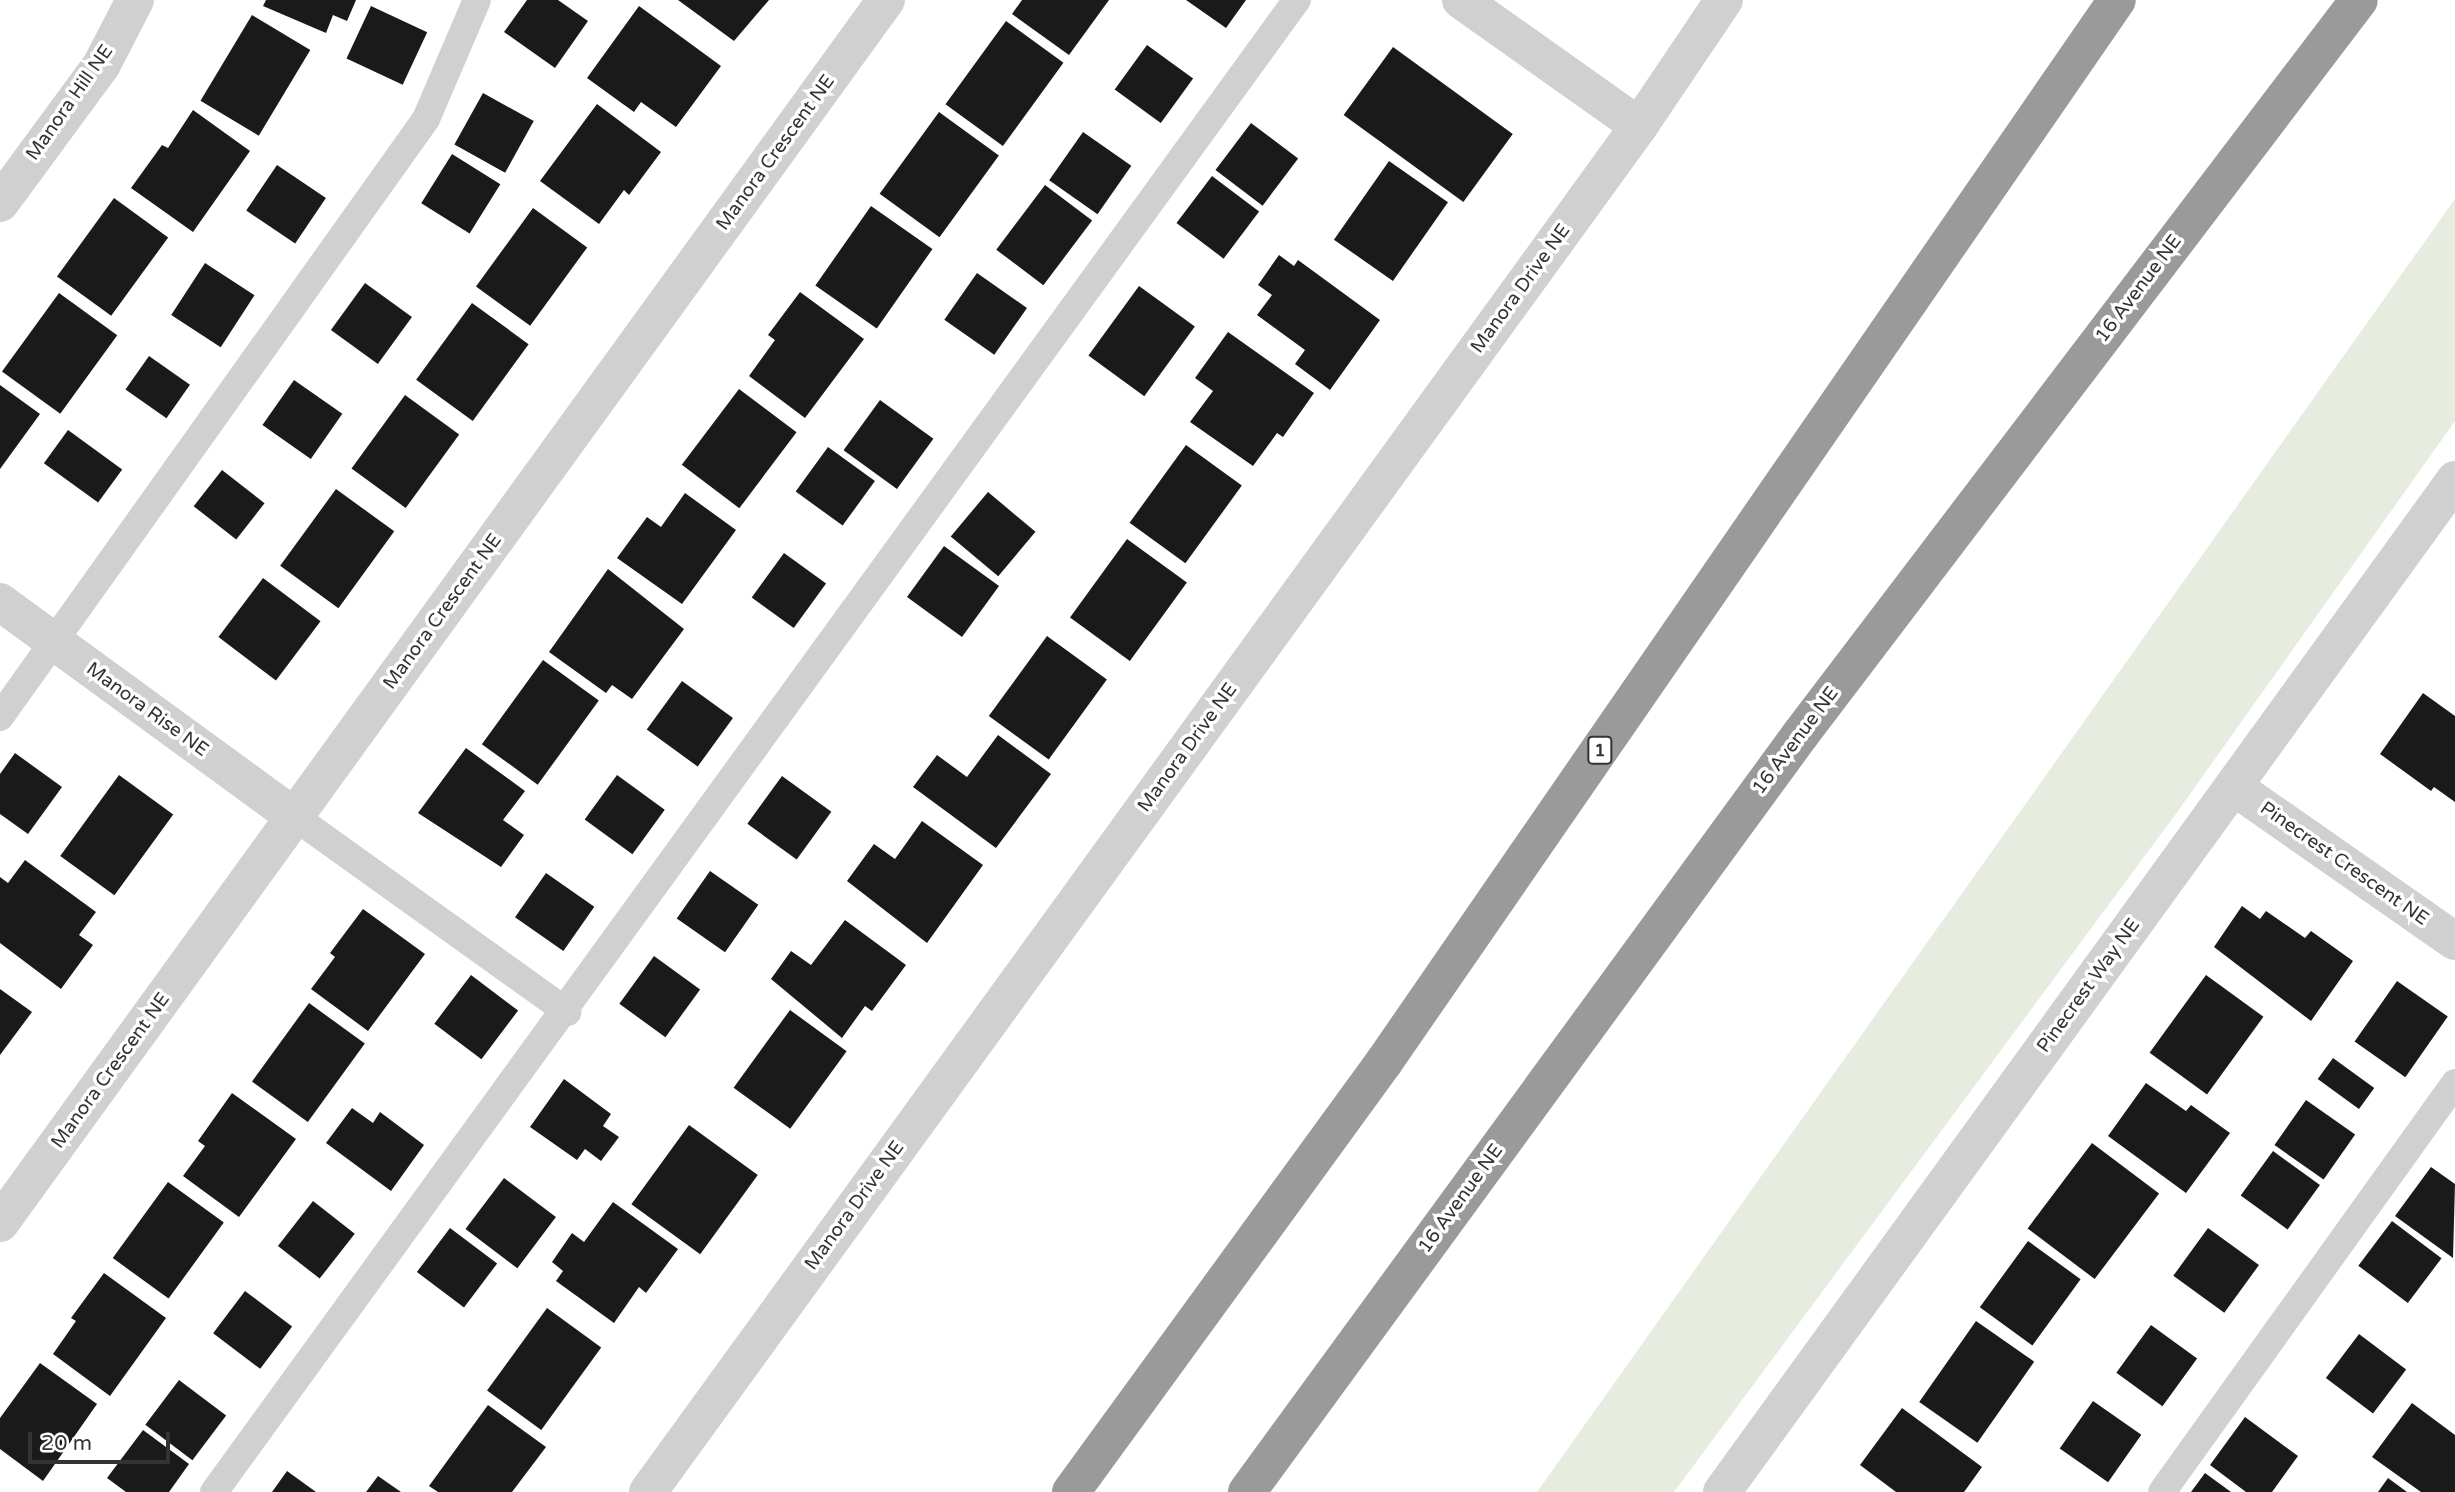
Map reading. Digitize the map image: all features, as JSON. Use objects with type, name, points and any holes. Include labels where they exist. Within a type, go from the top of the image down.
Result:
[{"type":"highway","name":"1","points":[[1071,1492],[1384,1062],[2117,0]]},
{"type":"highway","name":"16 Avenue NE","points":[[1247,1492],[1800,735],[2358,0]]},
{"type":"street","name":"Manora Hill NE","points":[[0,203],[102,64],[135,0]]},
{"type":"street","name":"Manora Crescent NE","points":[[0,1223],[886,0]]},
{"type":"street","points":[[1461,0],[1639,126]]},
{"type":"street","name":"Manora Drive NE","points":[[648,1492],[1639,126],[1724,0]]},
{"type":"street","name":"Pinecrest Way NE","points":[[1721,1492],[2455,480]]},
{"type":"street","name":"Manora Rise NE","points":[[0,602],[295,817]]},
{"type":"street","name":"Pinecrest Crescent NE","points":[[2234,787],[2455,941]]},
{"type":"lane","points":[[0,717],[426,119],[477,0]]},
{"type":"lane","points":[[214,1492],[567,1012],[1297,0]]},
{"type":"lane","points":[[295,817],[567,1012]]},
{"type":"lane","points":[[2162,1492],[2455,1083]]},
{"type":"shaded area","points":[[2455,199],[2455,421],[2178,811],[1674,1492],[1537,1492]]},
{"type":"building","points":[[266,0],[356,0],[347,21],[333,15],[326,33],[263,6]]},
{"type":"building","points":[[527,0],[558,0],[588,21],[555,68],[504,32]]},
{"type":"building","points":[[678,0],[769,0],[734,41]]},
{"type":"building","points":[[1022,0],[1109,0],[1069,55],[1012,14]]},
{"type":"building","points":[[1186,0],[1246,0],[1226,28]]},
{"type":"building","points":[[371,6],[427,32],[403,85],[346,59]]},
{"type":"building","points":[[639,6],[721,66],[676,127],[641,102],[634,112],[587,78]]},
{"type":"building","points":[[252,15],[310,50],[259,136],[200,101]]},
{"type":"building","points":[[1006,21],[1063,63],[1003,146],[945,104]]},
{"type":"building","points":[[1147,45],[1193,79],[1161,123],[1115,89]]},
{"type":"building","points":[[1393,47],[1513,134],[1463,202],[1344,115]]},
{"type":"building","points":[[483,93],[534,121],[505,173],[454,145]]},
{"type":"building","points":[[597,104],[661,152],[629,195],[624,190],[599,224],[540,181]]},
{"type":"building","points":[[193,110],[250,151],[193,232],[131,188],[162,145],[168,148]]},
{"type":"building","points":[[939,112],[999,155],[940,237],[880,194]]},
{"type":"building","points":[[1251,123],[1298,159],[1263,206],[1215,170]]},
{"type":"building","points":[[1083,132],[1131,166],[1097,214],[1049,180]]},
{"type":"building","points":[[452,154],[500,184],[470,233],[421,203]]},
{"type":"building","points":[[1389,161],[1448,202],[1393,281],[1334,240]]},
{"type":"building","points":[[277,165],[326,198],[295,244],[246,211]]},
{"type":"building","points":[[1212,176],[1259,212],[1224,259],[1176,223]]},
{"type":"building","points":[[1045,185],[1092,221],[1043,285],[996,250]]},
{"type":"building","points":[[114,198],[168,237],[111,316],[57,276]]},
{"type":"building","points":[[871,206],[932,249],[877,328],[815,285]]},
{"type":"building","points":[[533,208],[587,247],[530,326],[476,286]]},
{"type":"building","points":[[1279,255],[1294,266],[1298,260],[1380,320],[1330,390],[1295,364],[1305,350],[1257,315],[1272,295],[1258,285]]},
{"type":"building","points":[[205,263],[254,295],[221,347],[171,315]]},
{"type":"building","points":[[977,273],[1027,308],[994,355],[944,320]]},
{"type":"building","points":[[365,283],[412,317],[378,364],[331,330]]},
{"type":"building","points":[[1139,286],[1195,327],[1144,396],[1088,356]]},
{"type":"building","points":[[800,292],[864,339],[805,418],[749,376],[775,340],[768,335]]},
{"type":"building","points":[[59,293],[117,335],[60,414],[2,371]]},
{"type":"building","points":[[472,303],[529,344],[473,421],[416,380]]},
{"type":"building","points":[[1228,332],[1314,393],[1283,437],[1277,433],[1253,466],[1190,422],[1213,391],[1195,378]]},
{"type":"building","points":[[149,356],[190,385],[166,418],[125,390]]},
{"type":"building","points":[[294,380],[342,414],[311,459],[262,425]]},
{"type":"building","points":[[0,385],[40,414],[0,469]]},
{"type":"building","points":[[739,389],[797,432],[739,508],[682,465]]},
{"type":"building","points":[[405,395],[459,434],[406,508],[352,469]]},
{"type":"building","points":[[880,400],[933,439],[897,489],[844,450]]},
{"type":"building","points":[[68,430],[122,469],[98,503],[44,463]]},
{"type":"building","points":[[1186,445],[1242,486],[1185,563],[1130,523]]},
{"type":"building","points":[[828,447],[875,481],[843,526],[796,491]]},
{"type":"building","points":[[222,470],[265,503],[236,539],[194,506]]},
{"type":"building","points":[[336,489],[394,531],[338,608],[280,566]]},
{"type":"building","points":[[988,492],[1035,532],[998,576],[951,536]]},
{"type":"building","points":[[685,493],[736,530],[682,604],[617,558],[647,517],[661,527]]},
{"type":"building","points":[[1127,539],[1187,582],[1130,661],[1070,617]]},
{"type":"building","points":[[944,546],[999,586],[962,637],[907,597]]},
{"type":"building","points":[[784,553],[826,584],[794,628],[752,597]]},
{"type":"building","points":[[608,569],[684,629],[632,699],[612,685],[606,693],[549,652]]},
{"type":"building","points":[[263,578],[321,621],[276,680],[218,637]]},
{"type":"building","points":[[1047,636],[1107,679],[1049,760],[989,716]]},
{"type":"building","points":[[543,660],[599,701],[538,785],[482,744]]},
{"type":"building","points":[[682,681],[733,718],[698,767],[647,730]]},
{"type":"building","points":[[2423,693],[2455,716],[2455,802],[2434,787],[2431,791],[2380,754]]},
{"type":"building","points":[[998,735],[1051,774],[996,848],[913,787],[937,755],[967,777]]},
{"type":"building","points":[[466,748],[525,791],[503,820],[524,835],[501,867],[418,813]]},
{"type":"building","points":[[15,753],[62,787],[28,834],[0,814],[0,774]]},
{"type":"building","points":[[119,775],[173,814],[114,895],[60,856]]},
{"type":"building","points":[[617,775],[665,810],[632,854],[585,819]]},
{"type":"building","points":[[782,776],[831,812],[797,860],[747,824]]},
{"type":"building","points":[[922,821],[983,865],[927,943],[847,881],[874,844],[895,859]]},
{"type":"building","points":[[25,860],[96,912],[79,935],[93,945],[61,989],[0,943],[0,877],[8,883]]},
{"type":"building","points":[[710,871],[758,905],[725,952],[677,919]]},
{"type":"building","points":[[546,873],[594,907],[563,951],[515,917]]},
{"type":"building","points":[[2242,906],[2260,919],[2266,911],[2305,938],[2311,931],[2353,961],[2311,1021],[2214,947]]},
{"type":"building","points":[[363,909],[425,954],[368,1031],[311,989],[335,957],[330,953]]},
{"type":"building","points":[[845,920],[906,965],[872,1011],[865,1006],[842,1038],[771,979],[791,951],[811,965]]},
{"type":"building","points":[[654,956],[700,990],[665,1037],[619,1004]]},
{"type":"building","points":[[471,975],[518,1011],[481,1059],[434,1024]]},
{"type":"building","points":[[2206,975],[2263,1017],[2207,1094],[2150,1053]]},
{"type":"building","points":[[2397,981],[2448,1017],[2405,1077],[2355,1042]]},
{"type":"building","points":[[0,989],[32,1012],[0,1055]]},
{"type":"building","points":[[309,1003],[365,1044],[308,1122],[252,1081]]},
{"type":"building","points":[[790,1010],[847,1051],[790,1129],[734,1088]]},
{"type":"building","points":[[2333,1058],[2374,1088],[2359,1109],[2318,1079]]},
{"type":"building","points":[[564,1079],[611,1114],[603,1126],[619,1137],[601,1161],[585,1149],[577,1160],[530,1127]]},
{"type":"building","points":[[2146,1083],[2186,1111],[2191,1105],[2230,1133],[2186,1193],[2108,1136]]},
{"type":"building","points":[[232,1093],[296,1139],[239,1217],[183,1176],[205,1146],[198,1141]]},
{"type":"building","points":[[2306,1100],[2355,1134],[2324,1179],[2274,1145]]},
{"type":"building","points":[[352,1108],[373,1123],[380,1112],[424,1145],[391,1191],[326,1143]]},
{"type":"building","points":[[689,1125],[758,1175],[700,1254],[631,1204]]},
{"type":"building","points":[[2092,1143],[2159,1194],[2095,1279],[2028,1228]]},
{"type":"building","points":[[2273,1151],[2320,1185],[2288,1230],[2241,1195]]},
{"type":"building","points":[[2431,1167],[2455,1184],[2453,1258],[2395,1216]]},
{"type":"building","points":[[504,1178],[556,1217],[517,1268],[465,1229]]},
{"type":"building","points":[[168,1182],[224,1223],[169,1299],[113,1258]]},
{"type":"building","points":[[313,1201],[355,1234],[320,1279],[278,1246]]},
{"type":"building","points":[[613,1202],[678,1249],[646,1293],[639,1287],[614,1323],[556,1281],[563,1271],[552,1262],[572,1233],[584,1242]]},
{"type":"building","points":[[2392,1221],[2442,1258],[2408,1303],[2358,1266]]},
{"type":"building","points":[[450,1228],[497,1264],[464,1307],[417,1272]]},
{"type":"building","points":[[2208,1228],[2259,1265],[2224,1313],[2173,1276]]},
{"type":"building","points":[[2028,1241],[2081,1279],[2032,1346],[1980,1307]]},
{"type":"building","points":[[104,1273],[166,1318],[110,1396],[53,1354],[76,1321],[71,1318]]},
{"type":"building","points":[[245,1291],[292,1327],[260,1369],[213,1333]]},
{"type":"building","points":[[547,1308],[601,1347],[541,1430],[487,1391]]},
{"type":"building","points":[[1976,1321],[2034,1362],[1977,1443],[1919,1402]]},
{"type":"building","points":[[2151,1325],[2197,1359],[2162,1406],[2116,1373]]},
{"type":"building","points":[[2359,1334],[2406,1370],[2373,1413],[2326,1378]]},
{"type":"building","points":[[40,1363],[97,1404],[43,1481],[0,1449],[0,1418]]},
{"type":"building","points":[[179,1380],[226,1416],[192,1460],[145,1425]]},
{"type":"building","points":[[2093,1401],[2141,1435],[2108,1482],[2060,1449]]},
{"type":"building","points":[[2412,1403],[2455,1435],[2455,1492],[2421,1492],[2372,1457]]},
{"type":"building","points":[[488,1405],[546,1447],[512,1492],[438,1492],[429,1486]]},
{"type":"building","points":[[1902,1408],[1982,1467],[1964,1492],[1896,1492],[1860,1465]]},
{"type":"building","points":[[2245,1417],[2298,1456],[2272,1492],[2246,1492],[2210,1465]]},
{"type":"building","points":[[143,1430],[189,1464],[169,1492],[126,1492],[107,1478]]},
{"type":"building","points":[[287,1471],[316,1492],[272,1492]]},
{"type":"building","points":[[2205,1473],[2231,1492],[2191,1492]]},
{"type":"building","points":[[378,1476],[401,1492],[366,1492]]},
{"type":"building","points":[[2388,1478],[2407,1492],[2378,1492]]}]
